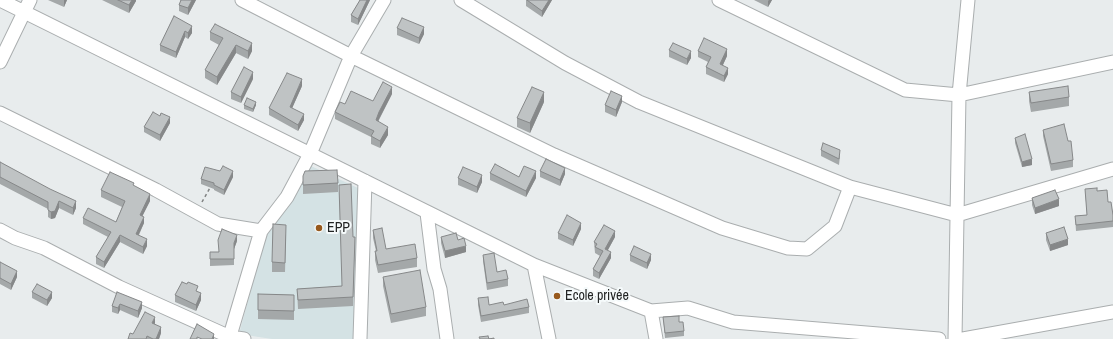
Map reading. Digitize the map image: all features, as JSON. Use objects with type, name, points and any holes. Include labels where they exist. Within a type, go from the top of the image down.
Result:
[{"type":"street","points":[[0,0],[534,265],[651,311],[688,308],[733,322],[939,339]]},
{"type":"street","points":[[0,62],[30,0]]},
{"type":"street","points":[[242,0],[351,56],[554,155],[722,228],[788,248],[807,249],[835,226],[850,187]]},
{"type":"street","points":[[230,338],[261,231],[287,197],[310,154],[351,56],[384,0]]},
{"type":"street","points":[[462,0],[565,64],[639,102],[850,187],[957,215],[1113,170]]},
{"type":"street","points":[[719,0],[905,90],[959,95],[1113,62]]},
{"type":"street","points":[[955,339],[959,95],[968,0]]},
{"type":"street","points":[[0,114],[156,190],[218,224],[261,231]]},
{"type":"street","points":[[360,339],[365,181]]},
{"type":"street","points":[[427,212],[431,249],[440,289],[447,339]]},
{"type":"street","points":[[0,230],[15,238],[44,248],[118,287],[230,338],[244,339]]},
{"type":"street","points":[[534,265],[549,339]]},
{"type":"street","points":[[651,311],[656,339]]},
{"type":"street","points":[[963,339],[1113,312]]},
{"type":"path","points":[[199,214],[203,200],[212,184]]},
{"type":"shaded area","name":"EPP","points":[[311,166],[360,189],[357,339],[272,339],[239,334],[266,234]]},
{"type":"building","points":[[118,0],[132,0],[129,5]]},
{"type":"building","points":[[181,0],[192,0],[188,8],[179,5]]},
{"type":"building","points":[[360,0],[367,0],[358,19],[351,15]]},
{"type":"building","points":[[527,0],[549,0],[542,11]]},
{"type":"building","points":[[174,16],[192,26],[188,33],[185,31],[176,52],[160,45]]},
{"type":"building","points":[[402,18],[424,27],[419,38],[397,28]]},
{"type":"building","points":[[215,24],[252,43],[248,51],[236,45],[217,77],[205,70],[223,38],[210,32]]},
{"type":"building","points":[[704,38],[727,49],[720,64],[728,68],[724,76],[706,67],[711,57],[698,51]]},
{"type":"building","points":[[673,43],[691,51],[687,59],[669,50]]},
{"type":"building","points":[[244,67],[253,72],[241,97],[231,92]]},
{"type":"building","points":[[287,73],[302,79],[290,107],[304,114],[298,125],[269,108]]},
{"type":"building","points":[[383,82],[392,87],[376,120],[388,127],[380,141],[371,136],[374,131],[335,112],[340,102],[345,104],[351,91],[373,101]]},
{"type":"building","points":[[1068,86],[1069,97],[1031,103],[1029,92]]},
{"type":"building","points":[[532,87],[544,92],[530,123],[517,118]]},
{"type":"building","points":[[611,91],[622,96],[616,110],[605,105]]},
{"type":"building","points":[[247,98],[256,102],[253,109],[244,105]]},
{"type":"building","points":[[153,112],[160,116],[161,113],[170,117],[160,135],[144,127]]},
{"type":"building","points":[[1064,124],[1068,141],[1071,141],[1073,160],[1051,164],[1043,130]]},
{"type":"building","points":[[1025,134],[1032,159],[1022,162],[1015,138]]},
{"type":"building","points":[[823,143],[840,150],[839,159],[821,150]]},
{"type":"building","points":[[546,159],[565,168],[560,180],[540,171]]},
{"type":"building","points":[[0,162],[76,201],[73,208],[59,201],[55,211],[51,212],[48,210],[48,202],[0,177]]},
{"type":"building","points":[[495,164],[519,177],[524,166],[536,171],[526,191],[490,173]]},
{"type":"building","points":[[223,166],[233,171],[224,190],[214,185],[214,183],[201,179],[205,167],[220,171]]},
{"type":"building","points":[[463,167],[482,175],[477,187],[458,178]]},
{"type":"building","points":[[337,170],[338,183],[303,185],[303,176],[305,171]]},
{"type":"building","points":[[110,172],[134,183],[133,185],[150,194],[140,215],[144,217],[136,234],[147,239],[143,247],[120,235],[104,262],[96,257],[111,232],[83,218],[88,208],[116,222],[125,201],[101,190]]},
{"type":"building","points":[[351,184],[353,237],[355,237],[353,297],[298,300],[297,289],[342,286],[339,185]]},
{"type":"building","points":[[1097,188],[1097,191],[1107,190],[1108,202],[1111,202],[1113,221],[1076,225],[1075,216],[1087,215],[1085,189]]},
{"type":"building","points":[[1055,190],[1059,199],[1035,208],[1032,198]]},
{"type":"building","points":[[567,215],[581,223],[573,240],[558,233]]},
{"type":"building","points":[[273,224],[286,225],[285,263],[272,262]]},
{"type":"building","points":[[604,225],[615,231],[605,249],[611,252],[599,273],[593,269],[603,251],[595,247],[597,244],[594,242]]},
{"type":"building","points":[[1064,227],[1068,239],[1050,245],[1046,233]]},
{"type":"building","points":[[382,228],[386,249],[415,244],[417,258],[378,265],[373,230]]},
{"type":"building","points":[[222,229],[237,235],[234,243],[234,259],[210,259],[210,252],[219,252],[218,240]]},
{"type":"building","points":[[456,233],[458,240],[464,238],[466,246],[445,251],[441,237]]},
{"type":"building","points":[[634,246],[651,254],[647,263],[630,255]]},
{"type":"building","points":[[494,253],[497,272],[506,270],[508,279],[487,283],[483,255]]},
{"type":"building","points":[[0,262],[17,271],[11,284],[0,278]]},
{"type":"building","points":[[420,270],[426,307],[391,314],[383,277]]},
{"type":"building","points":[[182,282],[187,284],[188,282],[198,286],[196,291],[201,293],[196,305],[175,295]]},
{"type":"building","points":[[37,284],[52,292],[47,300],[32,292]]},
{"type":"building","points":[[117,292],[142,302],[138,311],[120,304],[118,308],[112,306]]},
{"type":"building","points":[[258,294],[294,295],[294,311],[258,310]]},
{"type":"building","points":[[488,297],[489,305],[503,302],[504,305],[527,299],[529,307],[481,316],[478,298]]},
{"type":"building","points":[[145,312],[155,317],[152,323],[161,327],[156,339],[147,336],[146,339],[128,339],[130,333],[133,334]]},
{"type":"building","points":[[679,316],[679,322],[683,322],[684,331],[665,333],[663,317]]},
{"type":"building","points":[[197,324],[214,334],[212,339],[202,339],[197,337],[197,339],[190,339]]},
{"type":"building","points":[[488,336],[489,339],[480,339],[479,337]]},
{"type":"place","name":"EPP","points":[[319,228]]},
{"type":"place","name":"Ecole privée","points":[[557,296]]}]
